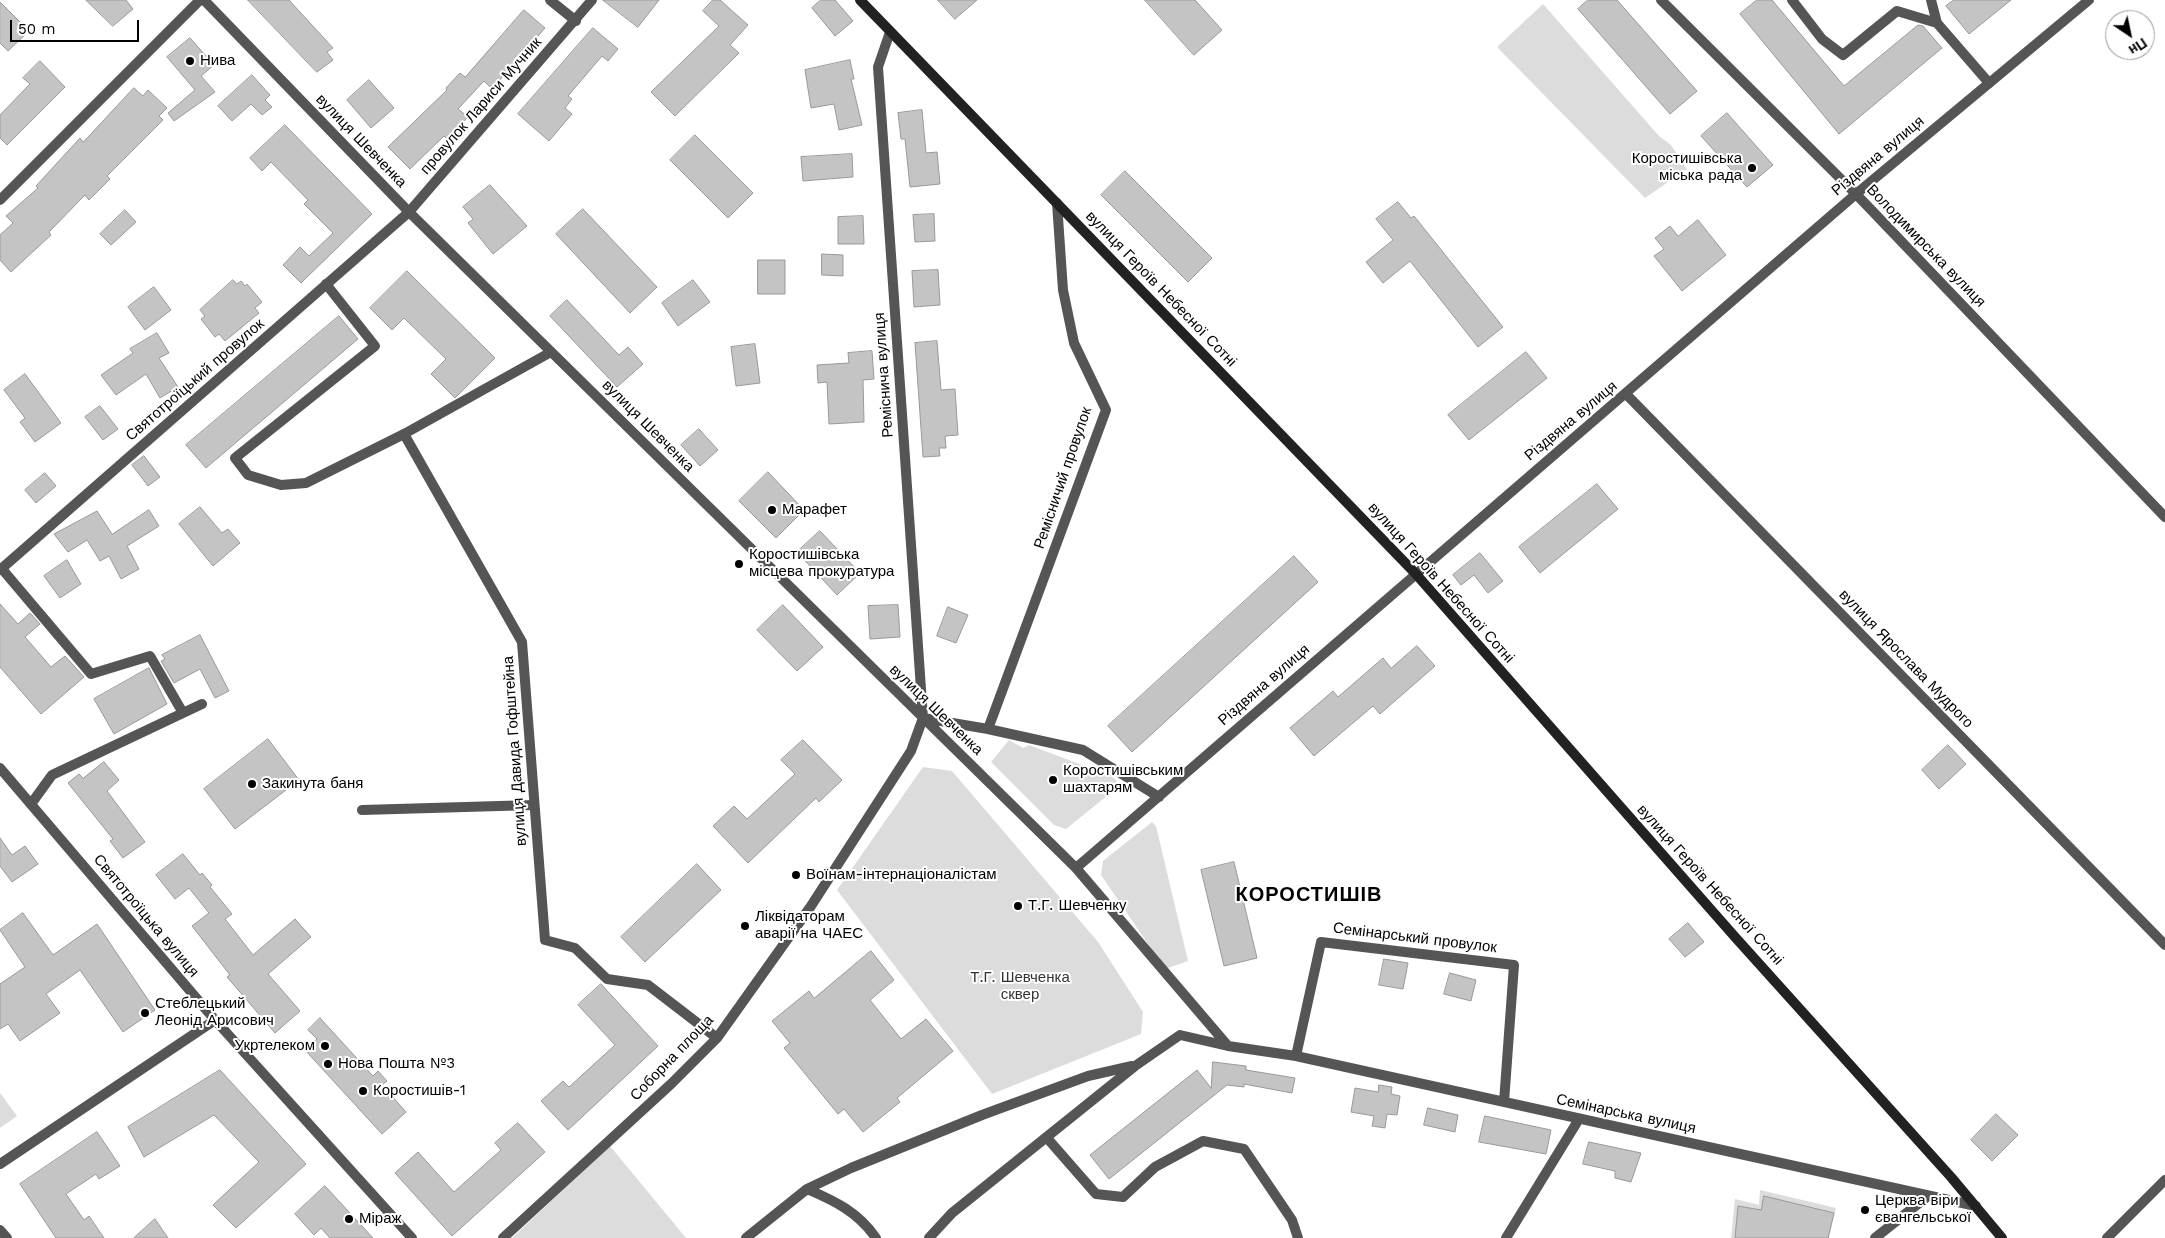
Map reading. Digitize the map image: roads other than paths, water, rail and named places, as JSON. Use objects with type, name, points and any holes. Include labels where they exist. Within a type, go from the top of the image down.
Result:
[{"type":"street","points":[[0,200],[202,0]]},
{"type":"street","name":"вулиця Шевченка","points":[[202,0],[409,212],[1076,868],[1228,1046]]},
{"type":"street","points":[[550,0],[576,21]]},
{"type":"street","name":"провулок Лариси Мучник","points":[[409,212],[576,21],[592,0]]},
{"type":"street","name":"вулиця Героїв Небесної Сотні","points":[[860,0],[1415,573],[1976,1206]]},
{"type":"street","name":"Володимирська вулиця","points":[[1661,0],[1856,194],[2165,518]]},
{"type":"street","points":[[1792,0],[1822,39],[1843,55],[1896,11],[1937,23]]},
{"type":"street","points":[[1931,0],[1937,23],[1989,83]]},
{"type":"street","name":"Різдвяна вулиця","points":[[1076,868],[1415,573],[1626,394],[1856,194],[2089,0]]},
{"type":"street","name":"Реміснича вулиця","points":[[890,32],[878,67],[923,718]]},
{"type":"street","name":"Ремісничий провулок","points":[[988,729],[1106,410],[1074,343],[1063,290],[1057,203]]},
{"type":"street","name":"Святотроїцький провулок","points":[[1,569],[409,212]]},
{"type":"street","points":[[326,284],[375,346],[235,458],[248,475],[281,485],[306,483],[404,434],[551,352]]},
{"type":"street","name":"вулиця Ярослава Мудрого","points":[[1626,394],[2165,945]]},
{"type":"street","name":"вулиця Давида Гофштейна","points":[[404,434],[522,642],[545,940],[575,948],[607,979],[648,985],[717,1038]]},
{"type":"street","points":[[1,569],[91,674],[150,656],[183,713]]},
{"type":"street","points":[[31,804],[52,775],[202,704]]},
{"type":"street","points":[[923,718],[988,729],[1083,750],[1158,797]]},
{"type":"street","name":"Соборна площа","points":[[503,1238],[671,1084],[717,1038],[811,906],[906,759],[911,751],[923,718]]},
{"type":"street","name":"Святотроїцька вулиця","points":[[0,768],[215,1020],[412,1238]]},
{"type":"street","points":[[362,810],[534,806]]},
{"type":"street","name":"Семінарський провулок","points":[[1296,1056],[1321,942],[1514,965],[1504,1102]]},
{"type":"street","points":[[0,1164],[215,1020]]},
{"type":"street","name":"Семінарська вулиця","points":[[929,1238],[952,1213],[1135,1066],[1180,1035],[1228,1046],[1296,1056],[1976,1206]]},
{"type":"street","points":[[746,1238],[808,1189],[851,1168],[982,1115],[1088,1076],[1135,1066]]},
{"type":"street","points":[[1506,1238],[1579,1119]]},
{"type":"street","points":[[1047,1138],[1096,1194],[1123,1197],[1155,1167],[1204,1140],[1244,1149],[1292,1220],[1298,1238]]},
{"type":"street","points":[[2106,1238],[2165,1180]]},
{"type":"street","points":[[808,1189],[840,1202],[876,1238]]},
{"type":"street","points":[[1876,1238],[1928,1196]]},
{"type":"street","points":[[1976,1206],[2002,1238]]},
{"type":"street","points":[[0,1230],[7,1238]]},
{"type":"place","name":"Нива","points":[[190,61]]},
{"type":"place","name":"Коростишівська міська рада","points":[[1752,168]]},
{"type":"place","name":"Марафет","points":[[772,510]]},
{"type":"place","name":"Коростишівська місцева прокуратура","points":[[739,564]]},
{"type":"place","name":"Коростишівським шахтарям","points":[[1053,780]]},
{"type":"place","name":"Закинута баня","points":[[252,784]]},
{"type":"place","name":"Воїнам-інтернаціоналістам","points":[[796,875]]},
{"type":"place","name":"Т.Г. Шевченку","points":[[1018,906]]},
{"type":"place","name":"Ліквідаторам аварії на ЧАЕС","points":[[745,926]]},
{"type":"place","name":"Стеблецький Леонід Арисович","points":[[145,1013]]},
{"type":"place","name":"Укртелеком","points":[[325,1046]]},
{"type":"place","name":"Нова Пошта №3","points":[[328,1064]]},
{"type":"place","name":"Коростишів-1","points":[[363,1091]]},
{"type":"place","name":"Церква віри євангельської","points":[[1865,1210]]},
{"type":"place","name":"Міраж","points":[[349,1219]]},
{"type":"district","name":"КОРОСТИШІВ","points":[[1309,895]]},
{"type":"park label","name":"Т.Г. Шевченка сквер","points":[[1020,986]]}]
